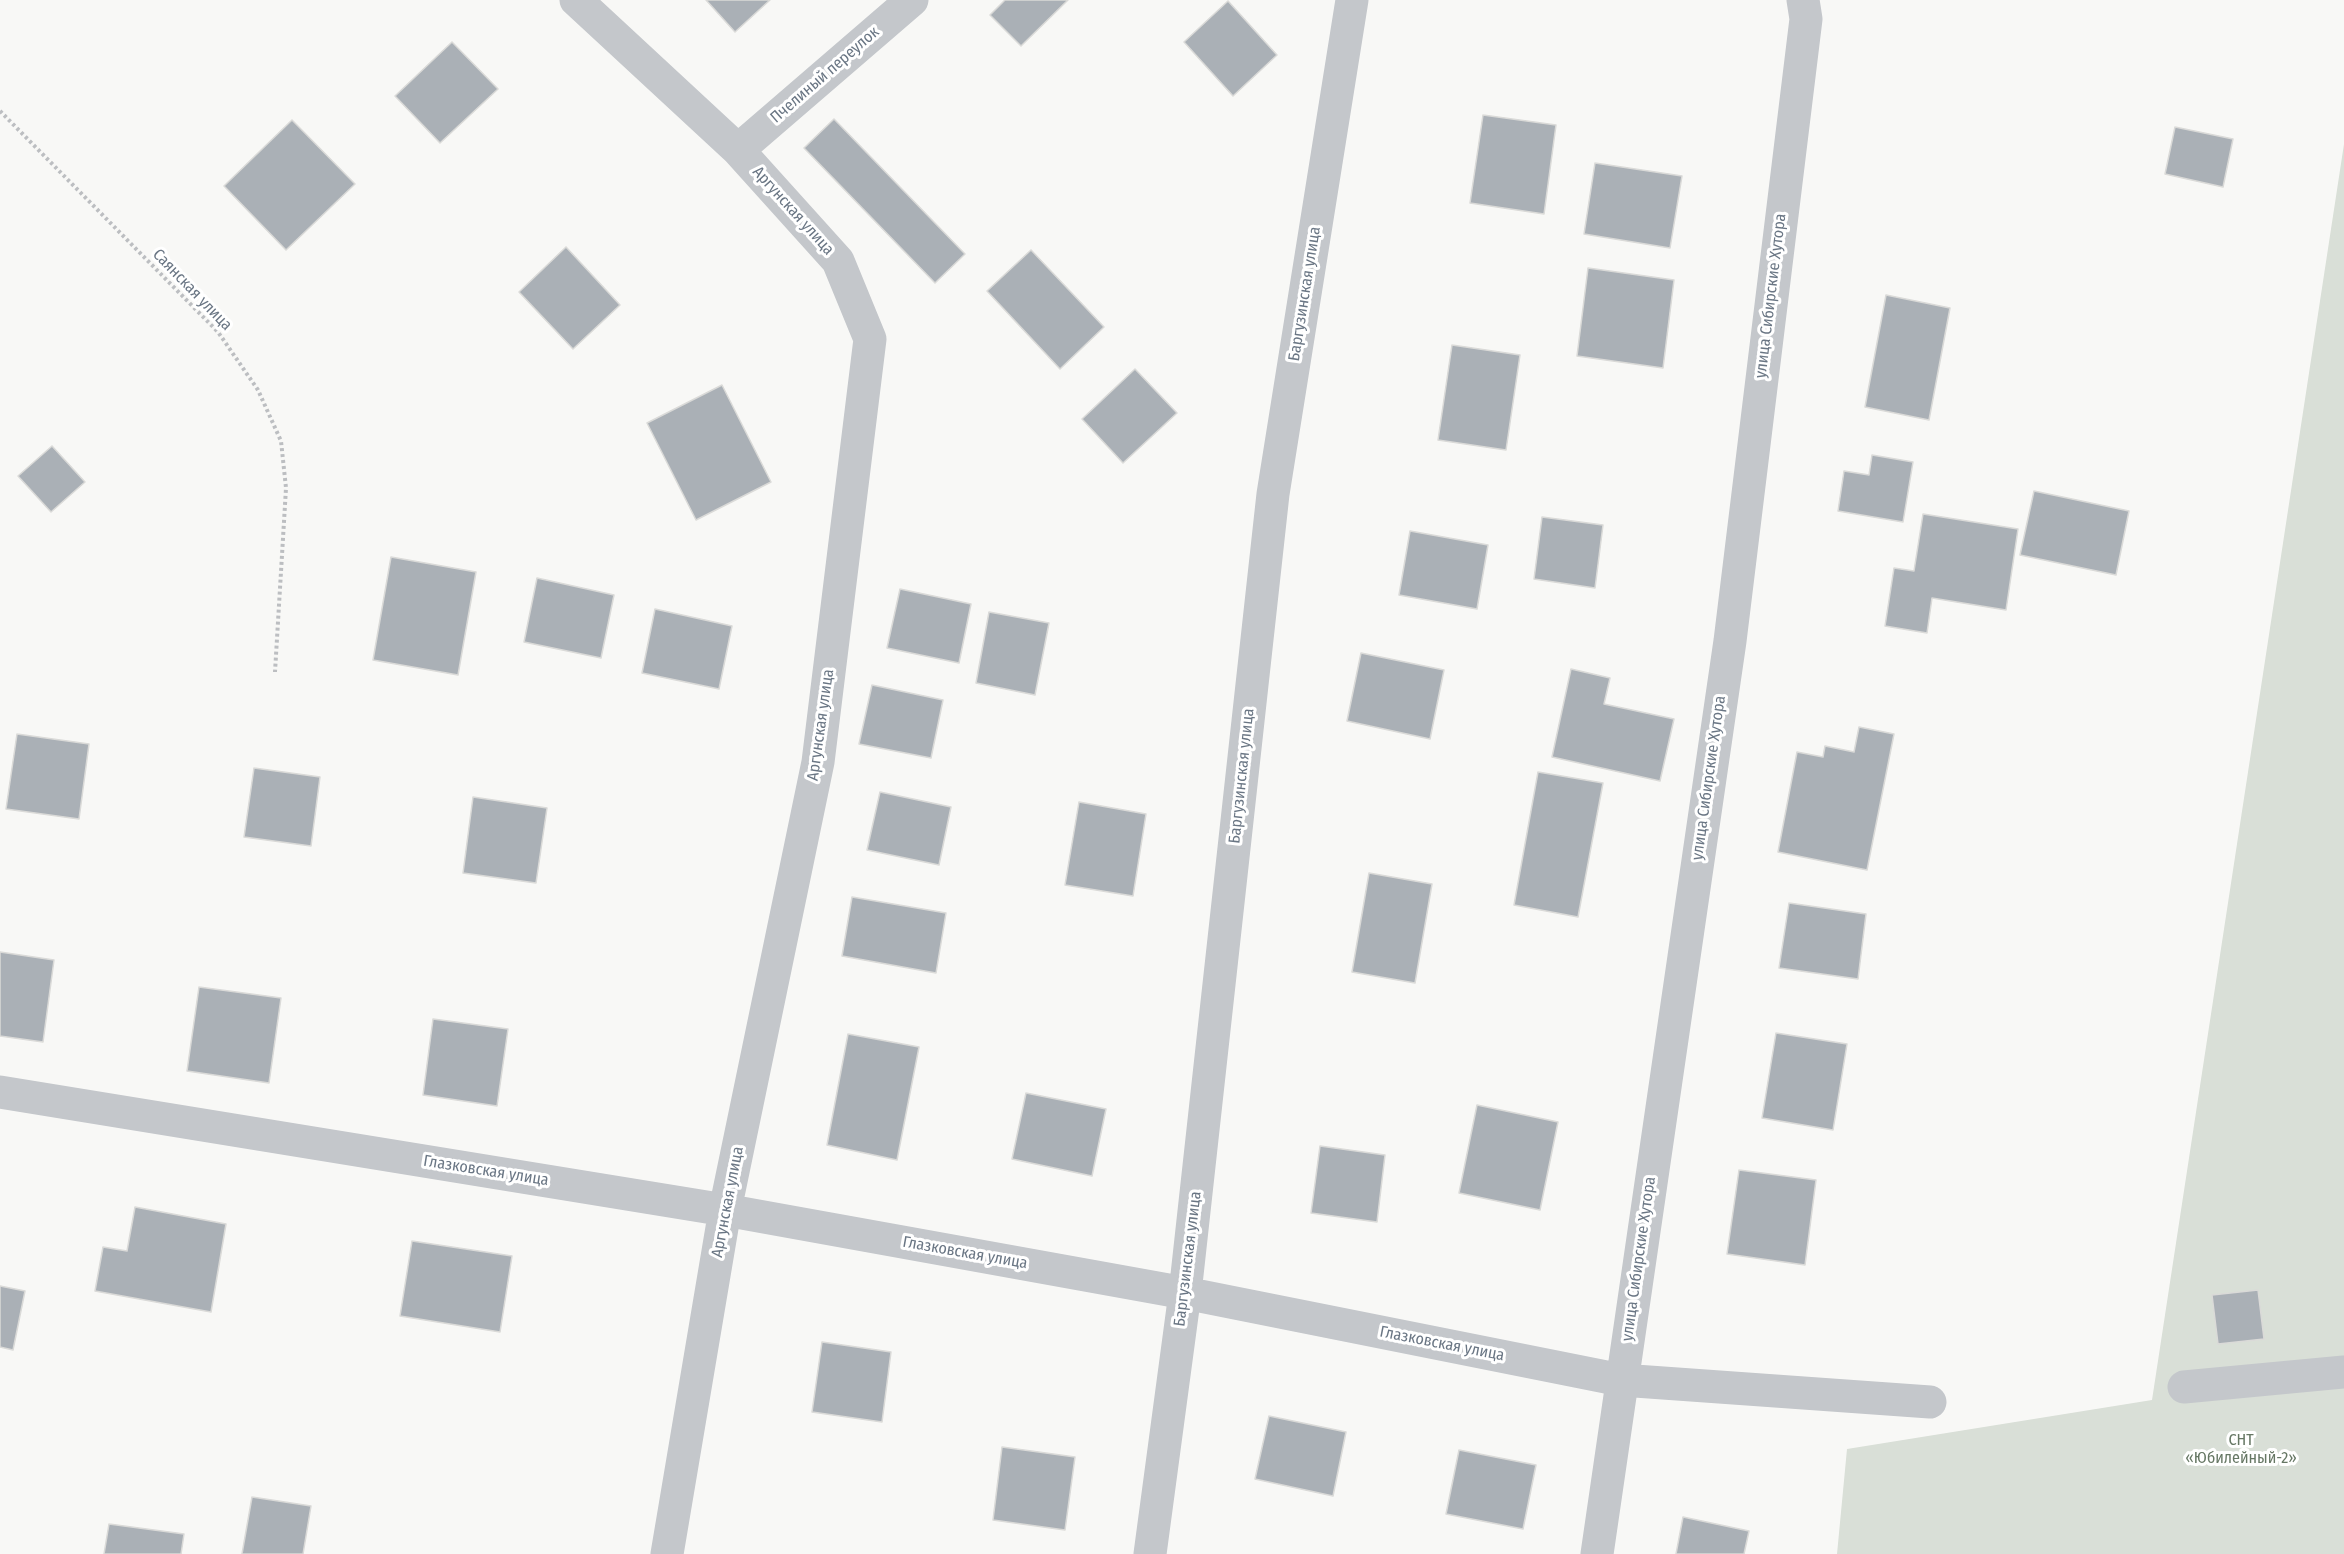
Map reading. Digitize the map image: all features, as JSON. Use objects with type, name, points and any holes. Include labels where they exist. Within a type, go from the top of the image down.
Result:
[{"type":"street","name":"Аргунская улица","points":[[576,0],[738,150],[838,261],[870,339],[818,762],[725,1210],[667,1554]]},
{"type":"street","name":"Пчелиный переулок","points":[[738,150],[912,0]]},
{"type":"street","name":"Баргузинская улица","points":[[1150,1554],[1185,1293],[1273,494],[1352,0]]},
{"type":"street","name":"улица Сибирские Хутора","points":[[1597,1554],[1730,641],[1806,19],[1803,0]]},
{"type":"street","name":"Глазковская улица","points":[[0,1092],[725,1210],[1185,1293],[1621,1380],[1930,1402]]},
{"type":"street","points":[[2184,1387],[2344,1372]]},
{"type":"path","name":"Саянская улица","points":[[0,111],[218,332],[258,390],[281,441],[286,488],[275,672]]},
{"type":"green space","name":"СНТ «Юбилейный-2»","points":[[2344,144],[2344,1554],[1837,1554],[1847,1449],[2152,1400]]},
{"type":"building","points":[[706,0],[770,0],[735,32]]},
{"type":"building","points":[[1005,0],[1068,0],[1021,46],[990,15]]},
{"type":"building","points":[[1228,1],[1277,55],[1233,96],[1184,42]]},
{"type":"building","points":[[452,42],[498,89],[440,143],[395,96]]},
{"type":"building","points":[[1483,115],[1556,125],[1544,214],[1470,203]]},
{"type":"building","points":[[834,119],[965,254],[935,283],[804,148]]},
{"type":"building","points":[[292,120],[355,184],[286,250],[224,186]]},
{"type":"building","points":[[2175,127],[2233,139],[2223,187],[2165,174]]},
{"type":"building","points":[[1595,163],[1682,176],[1670,248],[1584,234]]},
{"type":"building","points":[[566,247],[620,305],[573,349],[519,292]]},
{"type":"building","points":[[1031,250],[1104,327],[1060,369],[987,291]]},
{"type":"building","points":[[1588,268],[1674,280],[1663,368],[1577,356]]},
{"type":"building","points":[[1886,295],[1950,308],[1929,420],[1865,407]]},
{"type":"building","points":[[1452,345],[1520,355],[1506,450],[1438,440]]},
{"type":"building","points":[[1135,369],[1177,413],[1123,463],[1082,419]]},
{"type":"building","points":[[722,385],[771,482],[696,520],[647,423]]},
{"type":"building","points":[[52,446],[85,482],[51,512],[18,476]]},
{"type":"building","points":[[1872,455],[1913,462],[1903,522],[1838,511],[1844,471],[1869,475]]},
{"type":"building","points":[[2034,491],[2129,511],[2116,575],[2020,555]]},
{"type":"building","points":[[1923,514],[2018,529],[2006,610],[1932,598],[1927,633],[1885,626],[1894,568],[1914,571]]},
{"type":"building","points":[[1542,517],[1603,525],[1595,588],[1534,579]]},
{"type":"building","points":[[1410,531],[1488,545],[1477,609],[1399,595]]},
{"type":"building","points":[[391,557],[476,572],[458,675],[373,660]]},
{"type":"building","points":[[537,578],[614,595],[601,658],[524,642]]},
{"type":"building","points":[[900,589],[971,604],[959,663],[887,648]]},
{"type":"building","points":[[655,609],[732,626],[719,689],[642,673]]},
{"type":"building","points":[[989,612],[1049,623],[1035,695],[976,683]]},
{"type":"building","points":[[1361,653],[1444,670],[1430,739],[1347,721]]},
{"type":"building","points":[[1571,669],[1610,678],[1604,704],[1674,719],[1660,781],[1552,757]]},
{"type":"building","points":[[872,685],[943,700],[931,758],[859,744]]},
{"type":"building","points":[[1859,727],[1894,734],[1867,870],[1778,852],[1797,752],[1823,757],[1825,746],[1854,752]]},
{"type":"building","points":[[17,734],[89,744],[79,819],[6,809]]},
{"type":"building","points":[[254,768],[320,777],[311,846],[244,837]]},
{"type":"building","points":[[1538,772],[1603,783],[1578,917],[1514,905]]},
{"type":"building","points":[[880,792],[951,807],[939,865],[867,850]]},
{"type":"building","points":[[473,797],[547,808],[536,883],[463,873]]},
{"type":"building","points":[[1079,802],[1146,814],[1133,896],[1065,885]]},
{"type":"building","points":[[1369,873],[1432,884],[1415,983],[1352,972]]},
{"type":"building","points":[[852,897],[946,913],[936,973],[842,956]]},
{"type":"building","points":[[1789,903],[1866,914],[1858,979],[1779,968]]},
{"type":"building","points":[[0,952],[54,960],[43,1042],[0,1036]]},
{"type":"building","points":[[199,987],[281,998],[269,1083],[187,1071]]},
{"type":"building","points":[[433,1019],[508,1029],[497,1106],[423,1095]]},
{"type":"building","points":[[1776,1033],[1847,1044],[1833,1130],[1762,1118]]},
{"type":"building","points":[[848,1034],[919,1047],[897,1160],[827,1145]]},
{"type":"building","points":[[1026,1093],[1106,1109],[1092,1176],[1012,1159]]},
{"type":"building","points":[[1477,1105],[1558,1122],[1540,1210],[1459,1193]]},
{"type":"building","points":[[1320,1146],[1385,1155],[1377,1222],[1311,1213]]},
{"type":"building","points":[[1739,1170],[1816,1180],[1805,1265],[1727,1254]]},
{"type":"building","points":[[135,1207],[226,1224],[211,1312],[95,1291],[103,1247],[127,1251]]},
{"type":"building","points":[[412,1241],[512,1256],[500,1332],[400,1316]]},
{"type":"building","points":[[0,1286],[25,1291],[13,1350],[0,1347]]},
{"type":"building","points":[[2258,1290],[2264,1339],[2218,1344],[2212,1295]]},
{"type":"building","points":[[822,1342],[891,1352],[882,1422],[812,1412]]},
{"type":"building","points":[[1269,1416],[1346,1432],[1333,1496],[1255,1479]]},
{"type":"building","points":[[1002,1447],[1075,1457],[1065,1530],[993,1520]]},
{"type":"building","points":[[1459,1450],[1536,1465],[1523,1529],[1446,1514]]},
{"type":"building","points":[[252,1497],[311,1506],[303,1554],[242,1554]]},
{"type":"building","points":[[1683,1517],[1749,1531],[1744,1554],[1676,1554]]},
{"type":"building","points":[[109,1524],[184,1534],[181,1554],[104,1554]]}]
